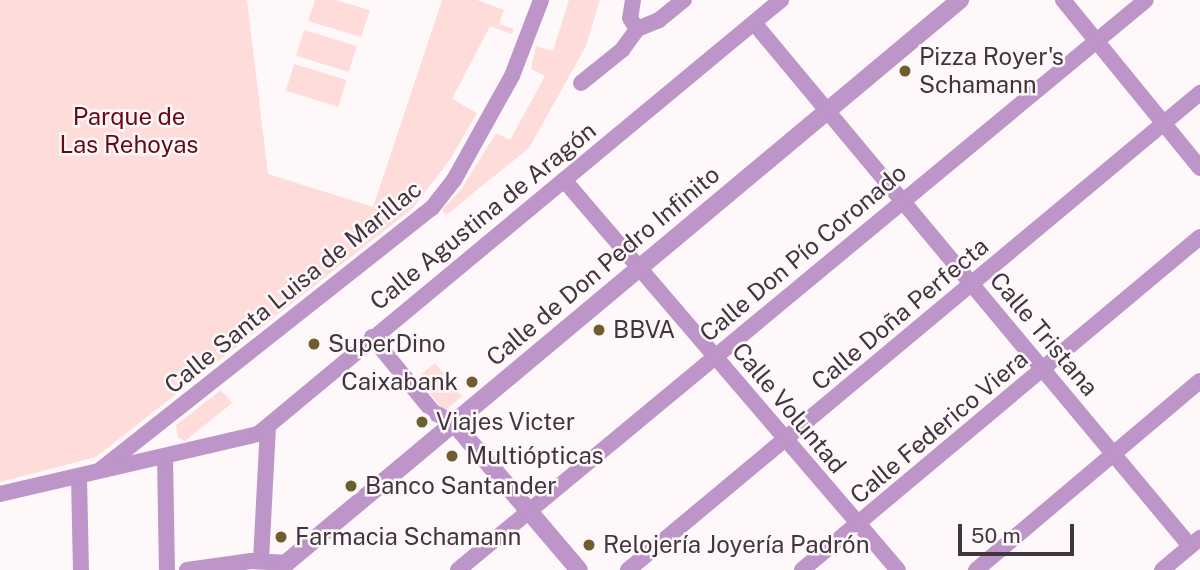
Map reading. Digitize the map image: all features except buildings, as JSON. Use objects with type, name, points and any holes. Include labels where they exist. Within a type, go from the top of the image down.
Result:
[{"type":"street","name":"Calle Santa Luisa de Marillac","points":[[98,472],[432,208],[454,180],[512,76],[541,0]]},
{"type":"street","points":[[633,0],[630,18],[637,29]]},
{"type":"street","points":[[581,83],[622,50],[637,29],[659,20],[684,0]]},
{"type":"street","name":"Calle Agustina de Aragón","points":[[0,494],[250,438],[268,426],[372,337],[782,0]]},
{"type":"street","name":"Calle de Don Pedro Infinito","points":[[282,567],[960,0]]},
{"type":"street","points":[[1063,0],[1162,125],[1200,168]]},
{"type":"street","name":"Calle Don Pío Coronado","points":[[458,570],[1146,0]]},
{"type":"street","name":"Calle Tristana","points":[[754,23],[1044,370],[1195,542]]},
{"type":"street","name":"Calle Doña Perfecta","points":[[628,570],[1200,93]]},
{"type":"street","name":"Calle Voluntad","points":[[564,180],[898,570]]},
{"type":"street","name":"Calle Federico Viera","points":[[802,570],[1200,237]]},
{"type":"street","points":[[372,337],[433,412],[453,422],[579,570]]},
{"type":"street","points":[[976,570],[1113,451],[1200,381]]},
{"type":"street","points":[[261,560],[268,426]]},
{"type":"street","points":[[165,458],[176,568],[208,569],[261,560],[282,567]]},
{"type":"street","points":[[79,477],[81,570]]},
{"type":"street","points":[[1162,570],[1195,542]]},
{"type":"green space","name":"Parque de Las Rehoyas","points":[[0,0],[247,0],[268,174],[373,207],[442,0],[477,0],[504,10],[499,24],[514,29],[512,34],[490,26],[452,99],[477,113],[449,161],[413,208],[96,457],[0,482]]},
{"type":"green space","points":[[315,0],[335,0],[370,10],[361,37],[308,21]]},
{"type":"green space","points":[[569,0],[600,0],[586,46],[529,148],[446,215],[442,210],[462,188],[496,133],[510,140],[545,76],[531,69],[536,46],[553,51]]},
{"type":"green space","points":[[304,30],[357,46],[349,72],[296,56]]},
{"type":"green space","points":[[294,64],[347,80],[338,107],[286,91]]},
{"type":"green space","points":[[435,363],[462,396],[444,411],[417,377]]},
{"type":"green space","points":[[221,390],[232,403],[185,441],[178,438],[176,425]]},
{"type":"place","name":"Pizza Royer's Schamann","points":[[905,71]]},
{"type":"place","name":"BBVA","points":[[599,330]]},
{"type":"place","name":"SuperDino","points":[[314,344]]},
{"type":"place","name":"Caixabank","points":[[472,382]]},
{"type":"place","name":"Viajes Victer","points":[[422,422]]},
{"type":"place","name":"Multiópticas","points":[[452,456]]},
{"type":"place","name":"Banco Santander","points":[[351,486]]},
{"type":"place","name":"Farmacia Schamann","points":[[281,537]]},
{"type":"place","name":"Relojería Joyería Padrón","points":[[589,545]]}]
